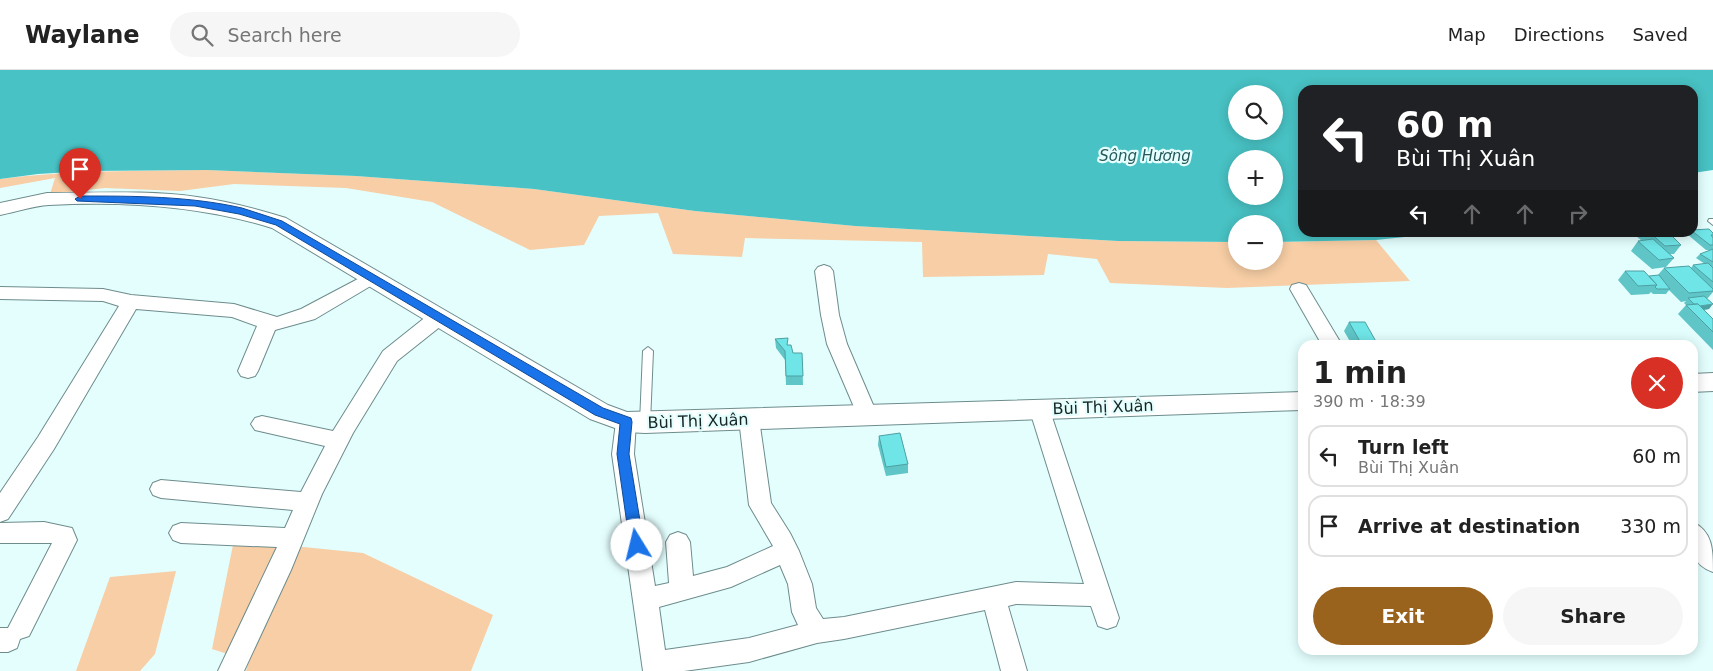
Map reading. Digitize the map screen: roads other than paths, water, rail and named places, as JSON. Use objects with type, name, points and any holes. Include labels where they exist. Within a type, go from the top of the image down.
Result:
[{"type":"street","name":"Bùi Thị Xuân","points":[[0,209],[47,199],[129,199],[195,203],[240,211],[279,223],[599,412],[636,422],[1298,400]]},
{"type":"street","points":[[824,271],[835,336],[867,414]]},
{"type":"street","points":[[0,293],[86,293],[118,297],[131,302],[234,311],[268,323],[278,324],[292,320],[373,277]]},
{"type":"street","points":[[1299,288],[1329,340]]},
{"type":"street","points":[[3,502],[46,442],[131,302]]},
{"type":"street","points":[[231,671],[279,570],[307,502],[339,440],[383,364],[409,340],[439,317]]},
{"type":"street","points":[[248,371],[268,323]]},
{"type":"street","points":[[1698,383],[1713,382]]},
{"type":"street","points":[[1039,408],[1107,618]]},
{"type":"street","points":[[749,419],[760,505],[787,551],[800,584],[804,612],[817,630]]},
{"type":"street","points":[[636,422],[623,454],[655,667],[749,650],[817,630],[853,627],[1016,593],[1099,595]]},
{"type":"street","points":[[262,424],[339,440]]},
{"type":"street","points":[[161,489],[307,502]]},
{"type":"street","points":[[0,533],[44,532],[64,535],[64,540],[9,636]]},
{"type":"street","points":[[181,533],[291,538]]},
{"type":"street","points":[[1698,541],[1713,560]]},
{"type":"street","points":[[678,542],[682,590]]},
{"type":"street","points":[[646,600],[731,576],[787,551]]},
{"type":"street","points":[[993,597],[1014,671]]},
{"type":"lane","points":[[636,422],[648,351]]},
{"type":"water","name":"Sông Hương","points":[[0,70],[1713,70],[1713,170],[1698,172],[1698,85],[1298,85],[1298,237],[1405,237],[1376,240],[1283,242],[1283,215],[1228,215],[1228,242],[1118,241],[855,226],[695,211],[534,189],[356,176],[207,170],[87,171],[0,179]]}]
